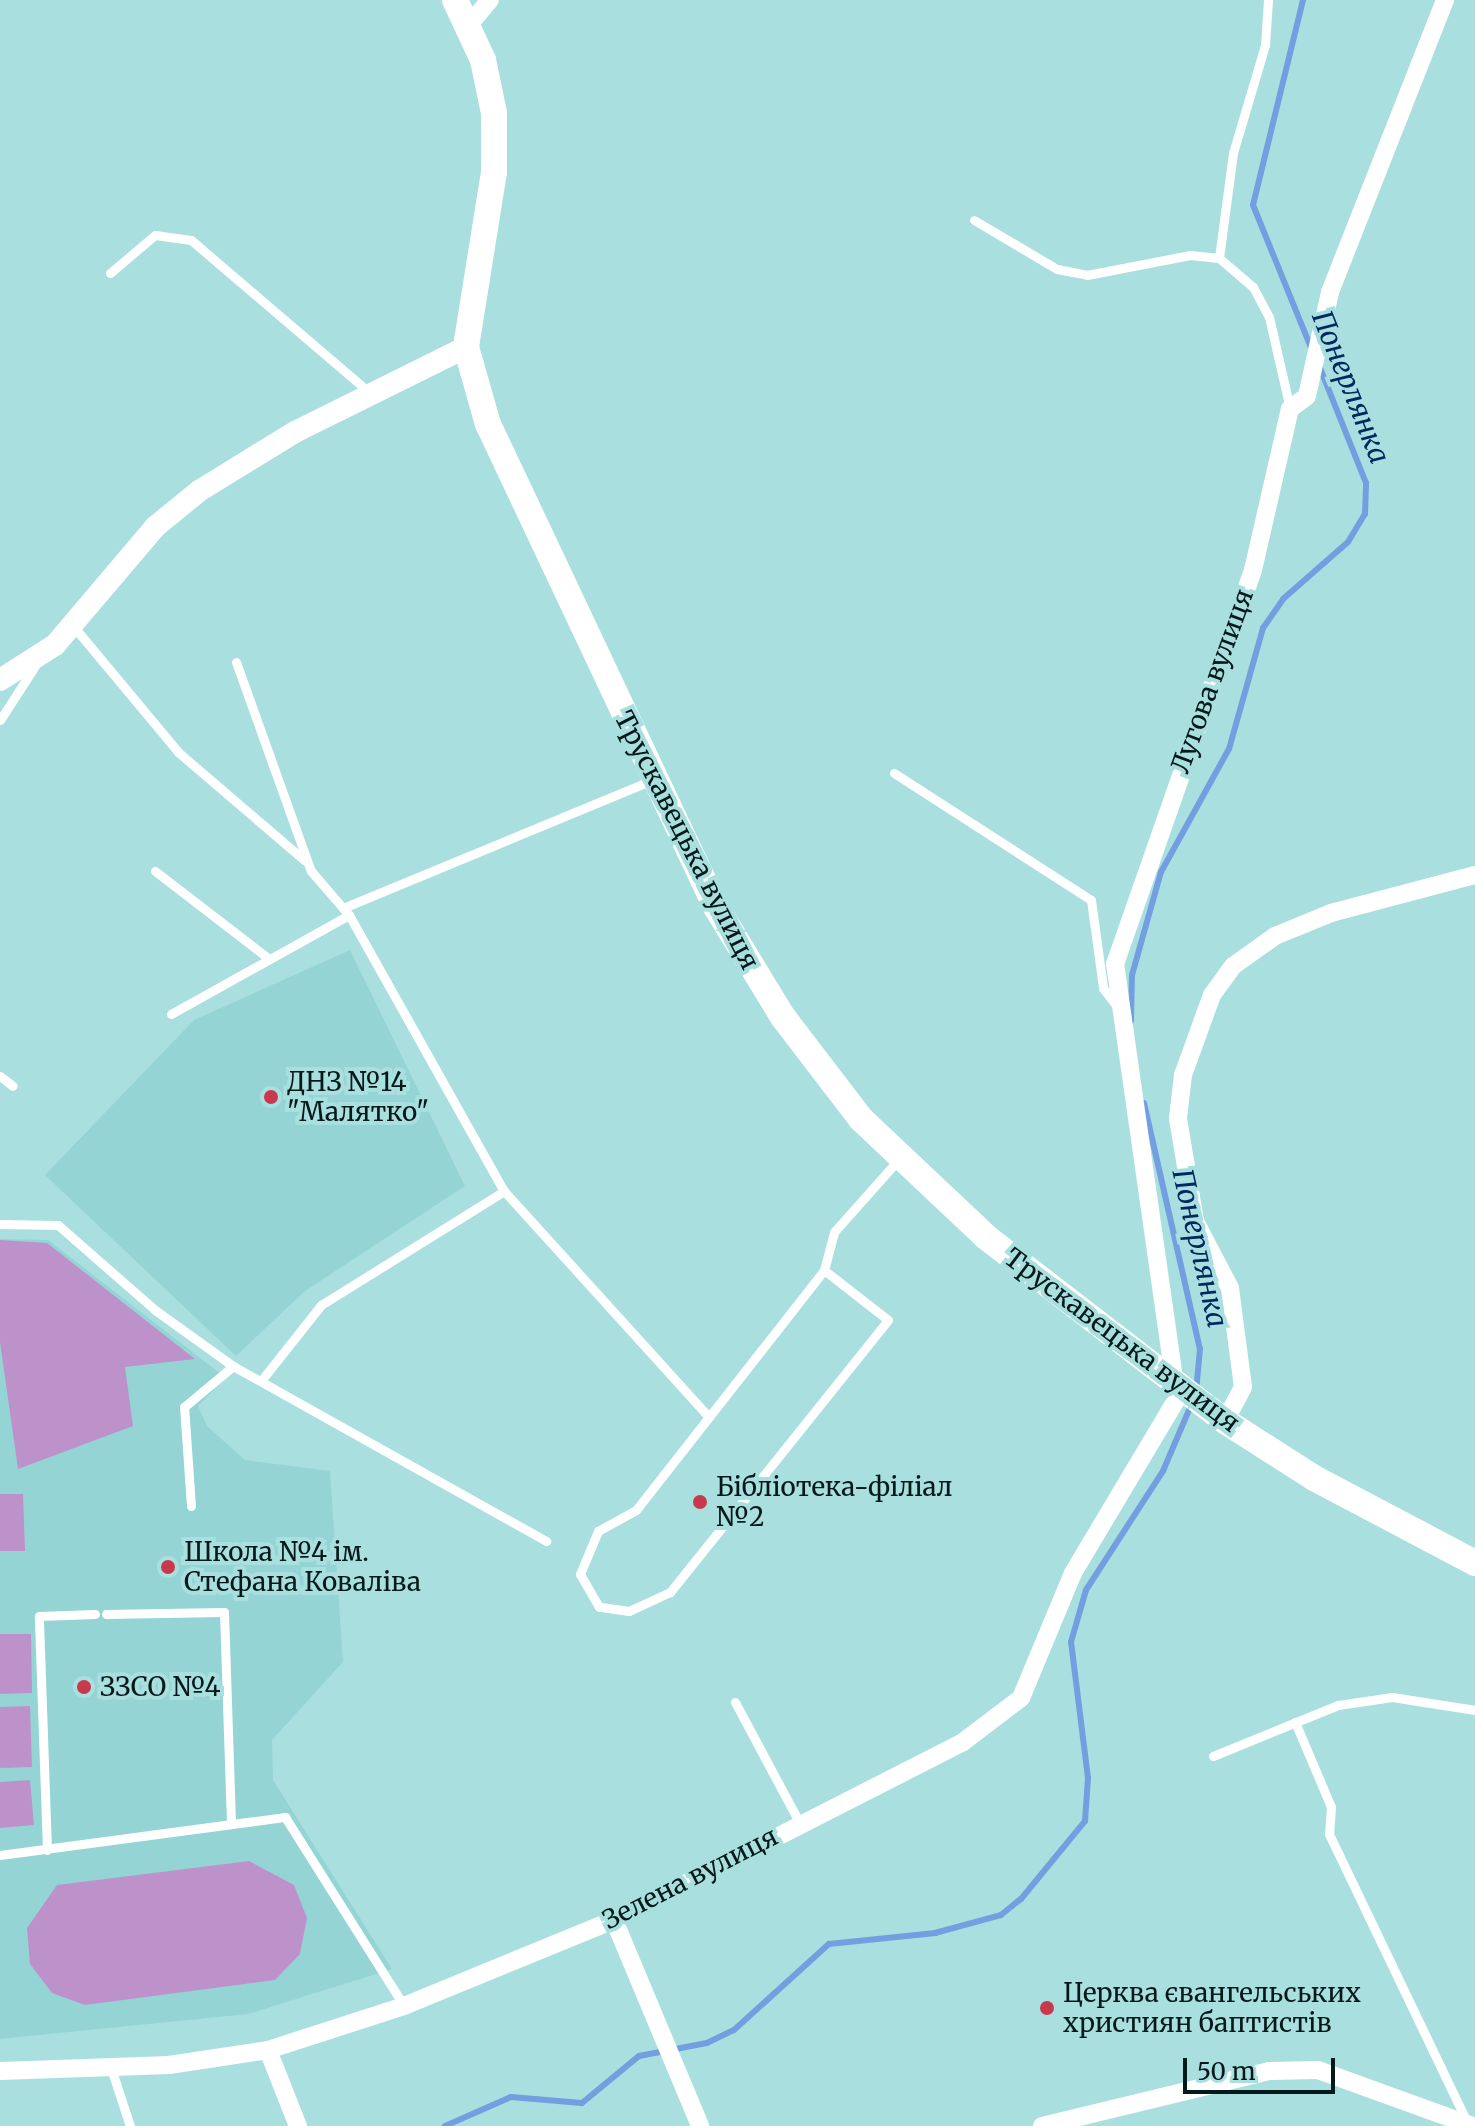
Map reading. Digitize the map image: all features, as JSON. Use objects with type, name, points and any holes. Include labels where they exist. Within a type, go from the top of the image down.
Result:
[{"type":"main road","name":"Трускавецька вулиця","points":[[455,0],[490,87],[496,144],[466,347],[488,424],[524,509],[654,779],[755,974],[837,1088],[899,1159],[1195,1399],[1314,1478],[1475,1563]]},
{"type":"street","points":[[468,26],[490,0]]},
{"type":"street","points":[[1290,409],[1307,396],[1319,344],[1381,147],[1445,0]]},
{"type":"street","points":[[0,680],[39,659],[74,627],[124,560],[199,491],[372,394],[466,347]]},
{"type":"street","name":"Лугова вулиця","points":[[1195,1399],[1115,1004],[1115,964],[1133,896],[1253,570],[1290,409]]},
{"type":"street","points":[[1195,1399],[1243,1387],[1230,1288],[1195,1221],[1178,1118],[1183,1075],[1212,995],[1233,966],[1275,936],[1331,913],[1475,875]]},
{"type":"street","name":"Зелена вулиця","points":[[0,2071],[111,2068],[268,2050],[404,2006],[614,1920],[799,1822],[963,1742],[1021,1698],[1073,1573],[1195,1399]]},
{"type":"street","points":[[614,1920],[700,2126]]},
{"type":"street","points":[[268,2050],[298,2126]]},
{"type":"street","points":[[1052,2125],[1269,2071],[1318,2070],[1471,2125]]},
{"type":"lane","points":[[1219,258],[1233,153],[1265,45],[1268,0]]},
{"type":"lane","points":[[974,220],[1057,269],[1087,275],[1190,255],[1219,258],[1253,287],[1269,317],[1290,409]]},
{"type":"lane","points":[[110,273],[155,235],[191,240],[372,394]]},
{"type":"lane","points":[[74,627],[178,752],[254,823],[293,845],[346,912],[504,1191],[709,1417]]},
{"type":"lane","points":[[0,720],[39,659]]},
{"type":"lane","points":[[236,662],[311,871]]},
{"type":"lane","points":[[894,773],[1085,894],[1094,909],[1103,988],[1115,1004]]},
{"type":"lane","points":[[171,1014],[346,912],[654,779]]},
{"type":"lane","points":[[155,871],[268,958]]},
{"type":"lane","points":[[0,1076],[13,1086]]},
{"type":"lane","points":[[824,1270],[888,1320],[670,1592],[629,1611],[599,1607],[580,1574],[598,1531],[636,1510],[824,1270],[834,1232],[899,1159]]},
{"type":"lane","points":[[264,1377],[321,1305],[504,1191]]},
{"type":"lane","points":[[0,1224],[58,1225],[155,1310],[233,1366],[264,1377],[546,1541]]},
{"type":"lane","points":[[191,1506],[184,1407],[233,1366]]},
{"type":"lane","points":[[106,1614],[224,1612],[231,1824]]},
{"type":"lane","points":[[47,1850],[39,1616],[95,1614]]},
{"type":"lane","points":[[1213,1756],[1295,1722],[1392,1697],[1475,1710]]},
{"type":"lane","points":[[735,1702],[799,1822]]},
{"type":"lane","points":[[1295,1722],[1331,1807],[1329,1834],[1471,2125]]},
{"type":"lane","points":[[0,1855],[285,1817],[404,2006]]},
{"type":"lane","points":[[111,2068],[130,2126]]},
{"type":"shaded area","name":"ДНЗ №14 \"Малятко\"","points":[[350,950],[465,1186],[305,1291],[236,1356],[45,1175],[194,1020]]},
{"type":"shaded area","name":"Школа №4 ім. Стефана Коваліва","points":[[0,1239],[48,1240],[226,1378],[198,1406],[207,1426],[245,1460],[330,1471],[343,1662],[272,1740],[273,1780],[392,1969],[248,2014],[0,2039]]},
{"type":"shaded area","points":[[0,1240],[47,1243],[195,1359],[125,1367],[133,1426],[18,1469],[0,1342]]},
{"type":"shaded area","points":[[0,1494],[23,1494],[25,1551],[0,1551]]},
{"type":"shaded area","points":[[0,1634],[31,1634],[32,1693],[0,1694]]},
{"type":"shaded area","points":[[30,1706],[32,1767],[0,1768],[0,1707]]},
{"type":"shaded area","points":[[30,1780],[34,1825],[0,1828],[0,1782]]},
{"type":"shaded area","points":[[249,1861],[294,1885],[307,1918],[300,1954],[275,1980],[85,2005],[52,1993],[30,1964],[27,1928],[57,1885]]},
{"type":"waterway","name":"Понерлянка","points":[[1303,0],[1253,205],[1312,350]]},
{"type":"waterway","name":"Понерлянка","points":[[1131,1021],[1132,975],[1161,872],[1229,749],[1263,628],[1283,599],[1348,542],[1365,514],[1366,483],[1320,368]]},
{"type":"waterway","name":"Понерлянка","points":[[1144,1103],[1200,1349],[1196,1392]]},
{"type":"waterway","name":"Понерлянка","points":[[445,2126],[511,2097],[582,2103],[639,2056],[707,2043],[734,2030],[829,1944],[935,1933],[1001,1915],[1021,1899],[1085,1821],[1088,1778],[1071,1642],[1086,1590],[1163,1471],[1192,1403]]},
{"type":"place","name":"ДНЗ №14 \"Малятко\"","points":[[271,1097]]},
{"type":"place","name":"Бібліотека-філіал №2","points":[[700,1502]]},
{"type":"place","name":"Школа №4 ім. Стефана Коваліва","points":[[168,1567]]},
{"type":"place","name":"ЗЗСО №4","points":[[84,1687]]},
{"type":"place","name":"Церква євангельських християн баптистів","points":[[1047,2008]]}]
